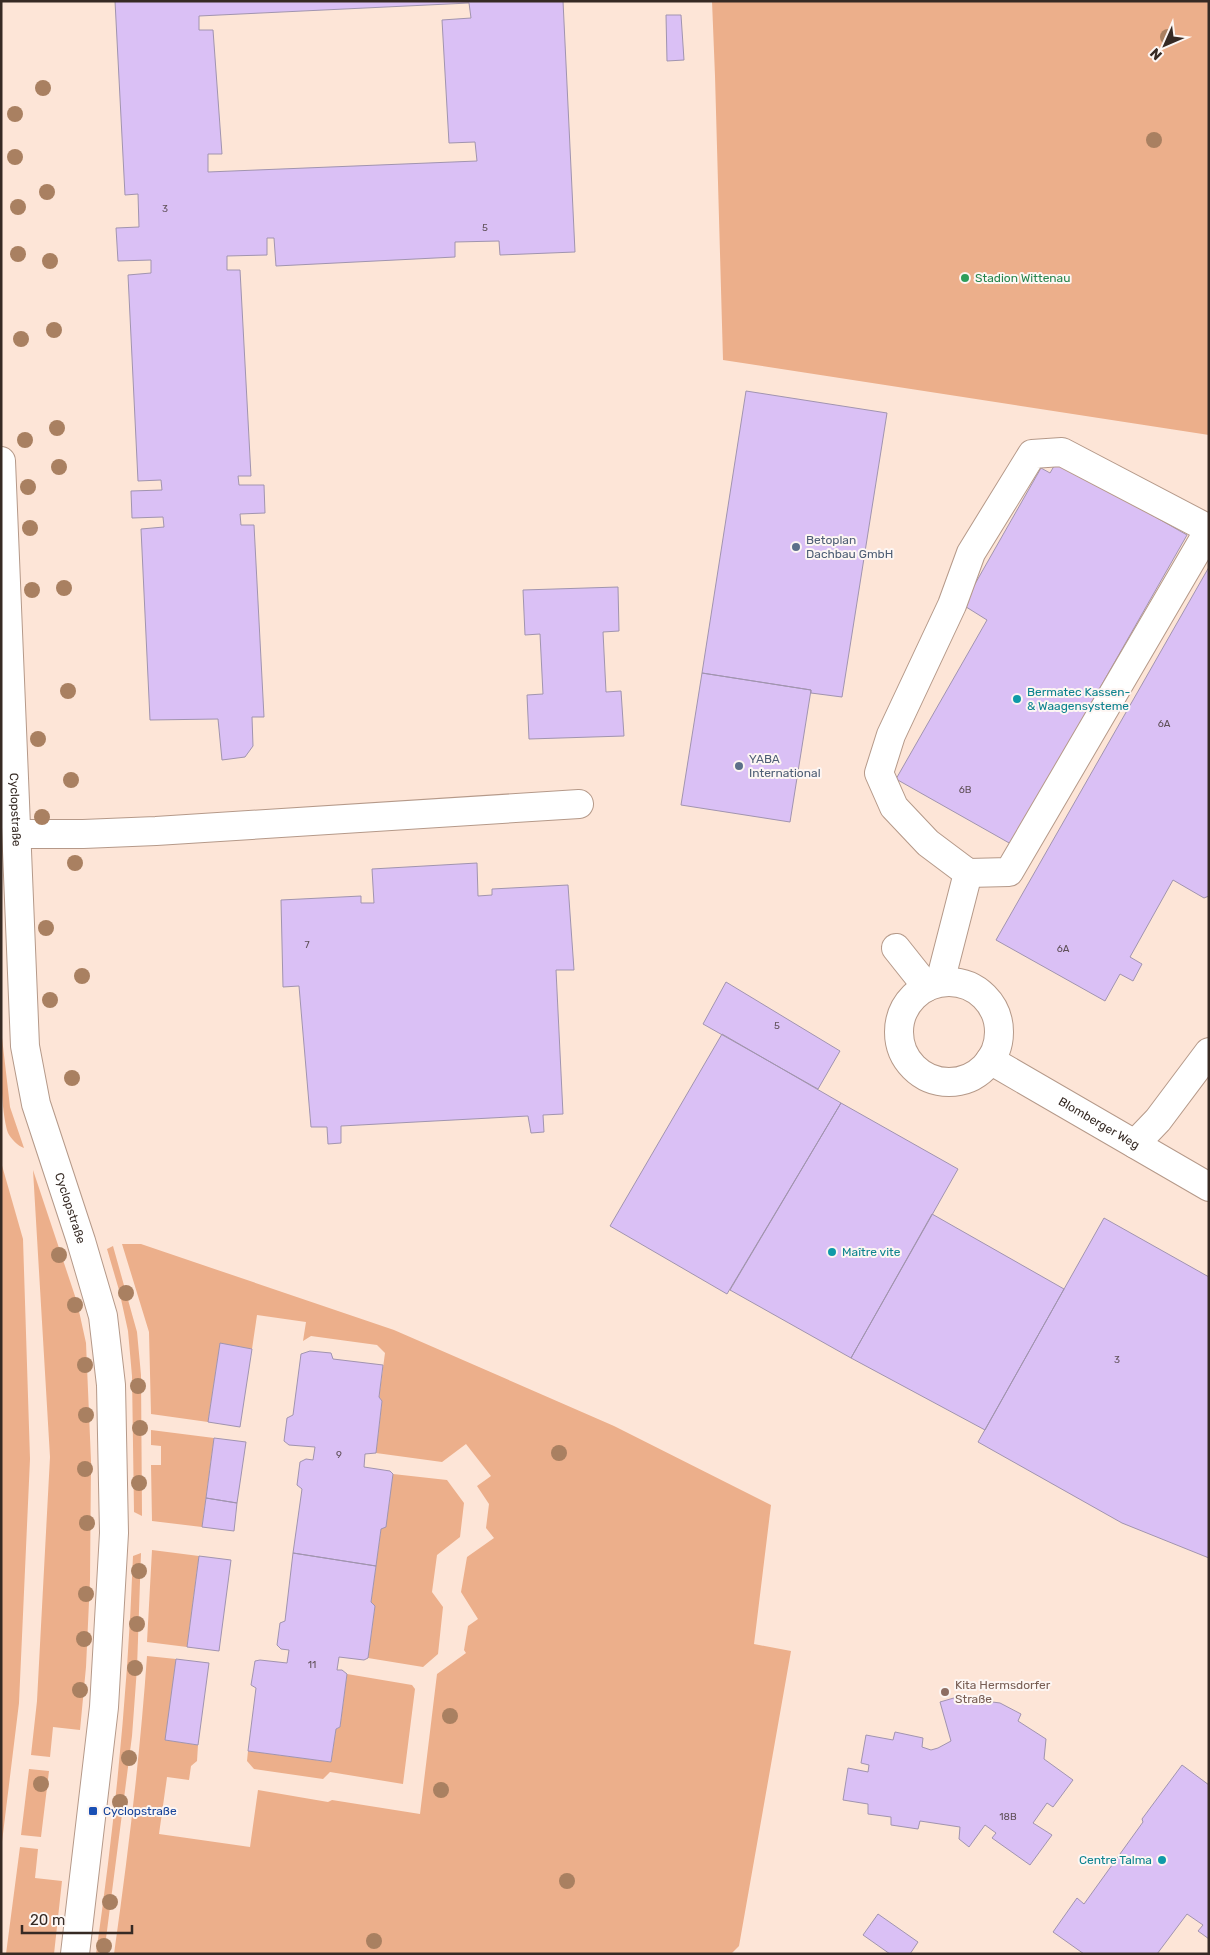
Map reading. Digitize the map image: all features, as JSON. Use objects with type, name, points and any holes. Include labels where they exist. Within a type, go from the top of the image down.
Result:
[{"type":"street","points":[[1062,452],[1209,530],[1009,872],[968,873],[928,843],[894,807],[879,773],[891,735],[952,605],[971,553],[1032,454],[1062,452]]},
{"type":"street","name":"Cyclopstraße","points":[[1,462],[25,1046],[36,1104],[81,1241],[103,1316],[112,1385],[114,1533],[104,1708],[75,1954]]},
{"type":"street","points":[[17,834],[156,831],[579,804]]},
{"type":"street","points":[[934,984],[968,873]]},
{"type":"street","points":[[896,948],[934,984]]},
{"type":"street","points":[[957,982],[973,987],[986,998],[995,1012],[999,1028],[998,1045],[990,1060],[979,1072],[966,1079],[950,1082],[934,1079],[920,1073],[909,1062],[902,1048],[899,1032],[902,1016],[907,1004],[916,994],[934,984],[957,982]]},
{"type":"street","points":[[1135,1144],[1158,1120],[1209,1052]]},
{"type":"street","name":"Blomberger Weg","points":[[990,1060],[1209,1187]]},
{"type":"shaded area","name":"Stadion Wittenau","points":[[712,1],[1209,1],[1209,435],[723,360]]},
{"type":"shaded area","points":[[1,1029],[10,1107],[24,1148],[11,1138],[5,1123]]},
{"type":"shaded area","points":[[1,1162],[23,1239],[30,1459],[19,1703],[1,1850]]},
{"type":"shaded area","points":[[33,1170],[77,1302],[86,1343],[91,1461],[90,1580],[86,1667],[80,1730],[53,1727],[50,1757],[31,1755],[37,1701],[50,1457]]},
{"type":"shaded area","points":[[122,1244],[141,1244],[394,1330],[614,1426],[771,1505],[754,1644],[791,1651],[739,1946],[731,1954],[114,1954],[133,1805],[147,1656],[176,1659],[166,1740],[198,1745],[197,1761],[191,1766],[189,1780],[167,1777],[159,1834],[250,1847],[258,1790],[328,1802],[332,1800],[420,1814],[437,1674],[466,1653],[464,1650],[468,1626],[478,1619],[461,1592],[467,1557],[494,1538],[486,1528],[489,1504],[477,1486],[491,1476],[466,1444],[442,1462],[376,1453],[382,1401],[379,1397],[385,1353],[377,1345],[311,1336],[303,1341],[306,1322],[257,1315],[252,1349],[220,1344],[208,1422],[151,1414],[149,1332]]},
{"type":"shaded area","points":[[113,1246],[137,1332],[141,1375],[142,1516],[134,1512],[132,1376],[128,1331],[107,1249]]},
{"type":"shaded area","points":[[151,1430],[214,1438],[202,1527],[152,1521],[151,1465],[161,1465],[161,1446],[151,1445]]},
{"type":"shaded area","points":[[393,1474],[447,1480],[464,1503],[460,1537],[437,1555],[432,1592],[443,1607],[438,1654],[423,1667],[368,1658],[375,1606],[371,1602],[381,1529]]},
{"type":"shaded area","points":[[152,1550],[199,1556],[187,1647],[147,1642]]},
{"type":"shaded area","points":[[141,1553],[137,1668],[132,1736],[104,1954],[96,1954],[120,1755],[128,1656],[133,1556]]},
{"type":"shaded area","points":[[347,1674],[412,1685],[415,1689],[403,1784],[330,1772],[323,1779],[254,1769],[247,1761],[248,1751],[331,1762],[336,1729],[340,1727]]},
{"type":"shaded area","points":[[29,1769],[49,1771],[41,1837],[21,1835]]},
{"type":"shaded area","points":[[20,1847],[38,1849],[35,1878],[62,1881],[54,1954],[6,1954]]},
{"type":"building","points":[[115,1],[563,1],[575,252],[500,255],[499,241],[455,242],[455,257],[276,266],[274,238],[267,238],[267,255],[227,256],[227,270],[240,270],[251,476],[238,476],[239,485],[264,485],[265,513],[240,514],[241,525],[254,525],[264,717],[252,717],[253,746],[245,757],[222,760],[218,719],[150,720],[141,529],[164,527],[163,517],[132,518],[131,491],[162,490],[161,480],[138,481],[128,275],[151,273],[151,260],[118,261],[116,228],[139,227],[138,194],[125,195]],"holes":[[[469,3],[471,18],[442,20],[449,143],[475,142],[477,161],[208,172],[208,154],[222,154],[213,30],[199,30],[199,16]]]},
{"type":"building","points":[[666,15],[681,15],[684,60],[667,61]]},
{"type":"building","points":[[746,391],[887,413],[842,697],[811,693],[811,690],[702,673]]},
{"type":"building","name":"Bermatec Kassen- & Waagensysteme","points":[[1057,461],[1187,535],[1011,844],[896,779],[987,620],[963,605],[1041,468],[1050,473]]},
{"type":"building","name":"Bermatec Kassen- & Waagensysteme","points":[[1209,567],[1209,896],[1204,898],[1173,880],[1130,957],[1142,964],[1133,981],[1120,974],[1105,1001],[996,940]]},
{"type":"building","points":[[618,587],[619,631],[603,632],[606,692],[621,691],[624,736],[529,739],[527,695],[543,694],[540,634],[525,635],[523,590]]},
{"type":"building","points":[[702,673],[811,690],[790,822],[681,805]]},
{"type":"building","points":[[477,863],[478,896],[492,895],[492,889],[568,885],[574,970],[556,970],[563,1114],[543,1115],[544,1132],[531,1133],[528,1116],[341,1126],[341,1143],[328,1144],[327,1127],[311,1127],[299,986],[283,987],[281,900],[361,896],[361,903],[374,903],[372,869]]},
{"type":"building","points":[[726,982],[840,1051],[818,1089],[703,1024]]},
{"type":"building","points":[[722,1034],[841,1103],[727,1294],[610,1226]]},
{"type":"building","name":"Maître vite","points":[[841,1103],[958,1169],[851,1358],[730,1290]]},
{"type":"building","points":[[932,1214],[1064,1289],[985,1430],[851,1358]]},
{"type":"building","points":[[1104,1218],[1209,1277],[1209,1558],[1122,1523],[978,1442]]},
{"type":"building","points":[[220,1343],[252,1349],[240,1427],[208,1422]]},
{"type":"building","points":[[310,1351],[331,1353],[333,1359],[383,1365],[379,1397],[382,1401],[376,1453],[365,1454],[364,1467],[390,1471],[393,1474],[386,1527],[381,1529],[376,1566],[293,1553],[302,1489],[297,1485],[300,1462],[306,1459],[313,1460],[315,1447],[289,1445],[284,1441],[287,1418],[293,1415],[301,1354]]},
{"type":"building","points":[[214,1438],[246,1442],[237,1503],[206,1498]]},
{"type":"building","points":[[206,1498],[237,1503],[234,1531],[202,1527]]},
{"type":"building","points":[[293,1553],[376,1566],[371,1602],[375,1606],[368,1658],[364,1660],[339,1657],[337,1670],[342,1670],[347,1674],[340,1727],[336,1729],[331,1762],[248,1751],[256,1688],[251,1685],[255,1661],[287,1663],[289,1650],[281,1649],[277,1645],[280,1623],[285,1621]]},
{"type":"building","points":[[199,1556],[231,1560],[219,1651],[187,1647]]},
{"type":"building","points":[[176,1659],[209,1663],[198,1745],[165,1740]]},
{"type":"building","points":[[964,1695],[1000,1703],[1021,1714],[1018,1721],[1046,1739],[1044,1759],[1073,1780],[1053,1807],[1047,1803],[1033,1823],[1052,1835],[1030,1865],[992,1838],[996,1833],[985,1825],[969,1847],[959,1839],[960,1827],[920,1821],[918,1829],[891,1825],[891,1817],[868,1814],[868,1804],[843,1800],[848,1768],[868,1772],[869,1765],[861,1763],[866,1735],[893,1740],[895,1732],[923,1738],[922,1747],[931,1750],[938,1748],[951,1741],[940,1702]]},
{"type":"building","name":"Centre Talma","points":[[1182,1765],[1209,1785],[1209,1939],[1198,1931],[1203,1925],[1187,1914],[1157,1954],[1084,1954],[1053,1932],[1077,1898],[1084,1904],[1143,1822],[1142,1819]]},
{"type":"building","points":[[878,1914],[918,1942],[910,1954],[890,1954],[863,1935]]},
{"type":"place","name":"Stadion Wittenau","points":[[965,278]]},
{"type":"place","name":"Betoplan Dachbau GmbH","points":[[796,547]]},
{"type":"place","name":"Bermatec Kassen- & Waagensysteme","points":[[1017,699]]},
{"type":"place","name":"YABA International","points":[[739,766]]},
{"type":"place","name":"Maître vite","points":[[832,1252]]},
{"type":"place","name":"Kita Hermsdorfer Straße","points":[[945,1692]]},
{"type":"place","name":"Cyclopstraße","points":[[93,1811]]},
{"type":"place","name":"Centre Talma","points":[[1162,1860]]}]
